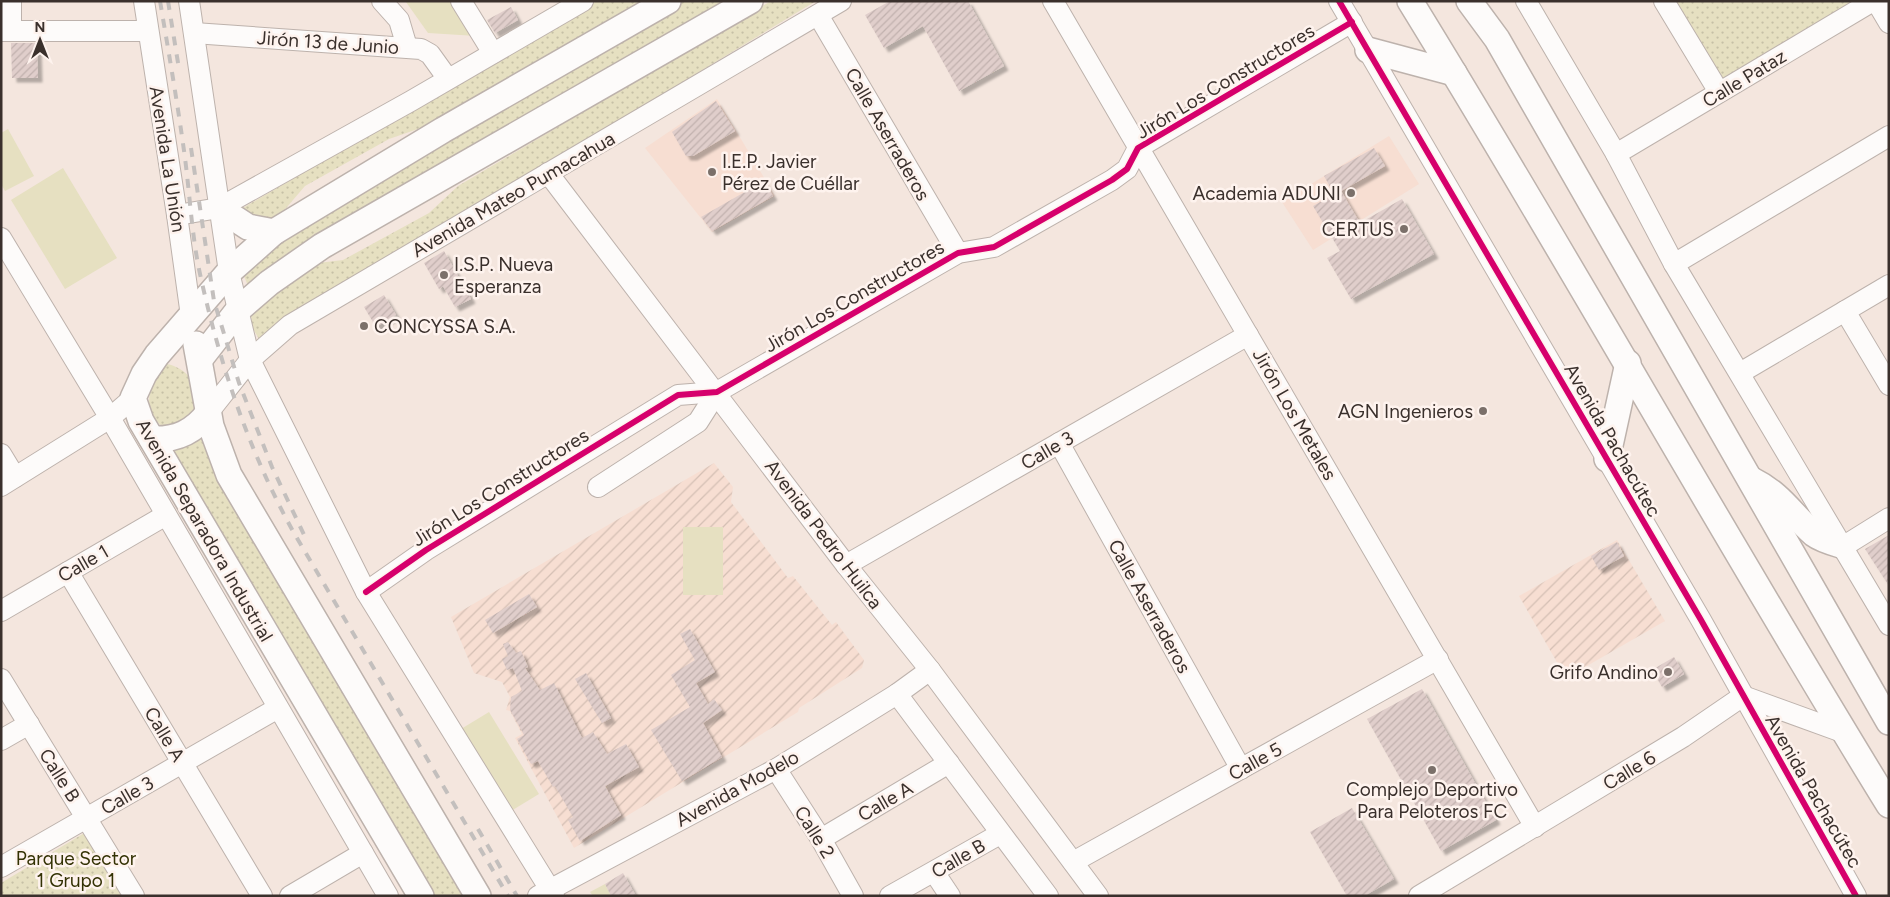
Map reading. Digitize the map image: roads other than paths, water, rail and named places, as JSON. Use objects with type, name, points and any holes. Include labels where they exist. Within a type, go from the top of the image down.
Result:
[{"type":"main road","points":[[478,896],[233,483],[208,413],[191,316],[229,272],[274,232],[668,1]]},
{"type":"main road","points":[[200,359],[239,309],[269,283],[322,246],[750,1]]},
{"type":"main road","points":[[1410,1],[1889,805]]},
{"type":"main road","points":[[1469,1],[1497,39],[1889,722]]},
{"type":"main road","points":[[1368,50],[1454,73]]},
{"type":"main road","points":[[502,97],[523,132]]},
{"type":"main road","points":[[219,208],[248,227],[274,232]]},
{"type":"main road","name":"Avenida Separadora Industrial","points":[[191,316],[156,355],[144,374],[133,398],[135,410],[421,896]]},
{"type":"main road","points":[[156,355],[184,362],[196,372],[204,385]]},
{"type":"main road","points":[[1607,459],[1628,364]]},
{"type":"main road","points":[[152,439],[174,438],[185,434],[198,425],[208,413]]},
{"type":"main road","points":[[1747,477],[1766,487],[1786,502],[1815,535],[1844,546]]},
{"type":"street","points":[[11,1],[6,31],[148,32]]},
{"type":"street","name":"Avenida La Unión","points":[[144,1],[178,215],[191,316]]},
{"type":"street","points":[[189,1],[229,272],[250,360],[366,592],[547,894]]},
{"type":"street","points":[[382,1],[399,20],[407,47]]},
{"type":"street","points":[[461,1],[494,53]]},
{"type":"street","name":"Avenida Mateo Pumacahua","points":[[208,413],[250,360],[290,325],[841,1]]},
{"type":"street","name":"Jirón Los Metales","points":[[1053,1],[1535,827]]},
{"type":"street","name":"Avenida Pachacútec","points":[[1339,1],[1607,459],[1743,696],[1850,894]]},
{"type":"street","points":[[1526,1],[1616,154],[1674,264],[1844,546],[1889,625]]},
{"type":"street","points":[[1664,1],[1720,92]]},
{"type":"street","points":[[1874,1],[1889,23]]},
{"type":"street","name":"Calle Pataz","points":[[1616,154],[1874,1]]},
{"type":"street","points":[[178,215],[219,208],[448,80],[581,2]]},
{"type":"street","name":"Calle Aserraderos","points":[[818,15],[958,253]]},
{"type":"street","name":"Jirón Los Constructores","points":[[366,592],[426,550],[678,395],[717,392],[958,253],[994,247],[1112,180],[1127,169],[1138,148],[1352,22]]},
{"type":"street","name":"Jirón 13 de Junio","points":[[194,33],[421,49],[430,54],[448,80]]},
{"type":"street","points":[[1674,264],[1889,136]]},
{"type":"street","name":"Avenida Pedro Huilca","points":[[548,173],[717,392],[846,565],[930,670],[1098,896]]},
{"type":"street","name":"Avenida Separadora Industrial","points":[[1,238],[110,418],[388,896]]},
{"type":"street","points":[[1740,373],[1889,285]]},
{"type":"street","points":[[1845,311],[1889,385]]},
{"type":"street","name":"Calle 3","points":[[846,565],[1248,334]]},
{"type":"street","points":[[598,487],[698,422],[717,392]]},
{"type":"street","points":[[1,454],[8,481],[110,418],[133,398]]},
{"type":"street","name":"Calle Aserraderos","points":[[1059,443],[1241,769]]},
{"type":"street","name":"Calle 1","points":[[1,611],[166,515]]},
{"type":"street","points":[[1844,546],[1889,518]]},
{"type":"street","name":"Calle A","points":[[68,572],[262,896]]},
{"type":"street","name":"Calle 5","points":[[1073,862],[1438,659]]},
{"type":"street","name":"Avenida Modelo","points":[[547,894],[776,769],[897,694],[930,670]]},
{"type":"street","name":"Calle B","points":[[1,679],[134,896]]},
{"type":"street","points":[[897,694],[1048,896]]},
{"type":"street","points":[[1743,696],[1845,733]]},
{"type":"street","name":"Calle 6","points":[[1420,896],[1683,737],[1743,696]]},
{"type":"street","name":"Calle 3","points":[[1,867],[278,708]]},
{"type":"street","points":[[1,740],[29,724]]},
{"type":"street","name":"Calle A","points":[[821,838],[949,763]]},
{"type":"street","name":"Calle 2","points":[[776,769],[821,838],[854,896]]},
{"type":"street","name":"Calle B","points":[[890,896],[1000,834]]},
{"type":"street","points":[[290,896],[363,853]]},
{"type":"street","points":[[934,872],[950,896]]},
{"type":"railway","points":[[160,1],[182,138],[197,260],[227,375],[250,439],[263,471],[294,533],[508,896]]},
{"type":"railway","points":[[168,1],[179,69]]},
{"type":"railway","points":[[191,148],[214,301],[239,383],[272,467],[306,539]]},
{"type":"railway","points":[[478,829],[517,896]]},
{"type":"place","name":"I.E.P. Javier Pérez de Cuéllar","points":[[712,172]]},
{"type":"place","name":"Academia ADUNI","points":[[1351,193]]},
{"type":"place","name":"CERTUS","points":[[1404,229]]},
{"type":"place","name":"I.S.P. Nueva Esperanza","points":[[444,275]]},
{"type":"place","name":"CONCYSSA S.A.","points":[[364,326]]},
{"type":"place","name":"AGN Ingenieros","points":[[1483,411]]},
{"type":"place","name":"Grifo Andino","points":[[1668,672]]},
{"type":"place","name":"Complejo Deportivo Para Peloteros FC","points":[[1432,770]]},
{"type":"park label","name":"Parque Sector 1 Grupo 1","points":[[76,869]]}]
